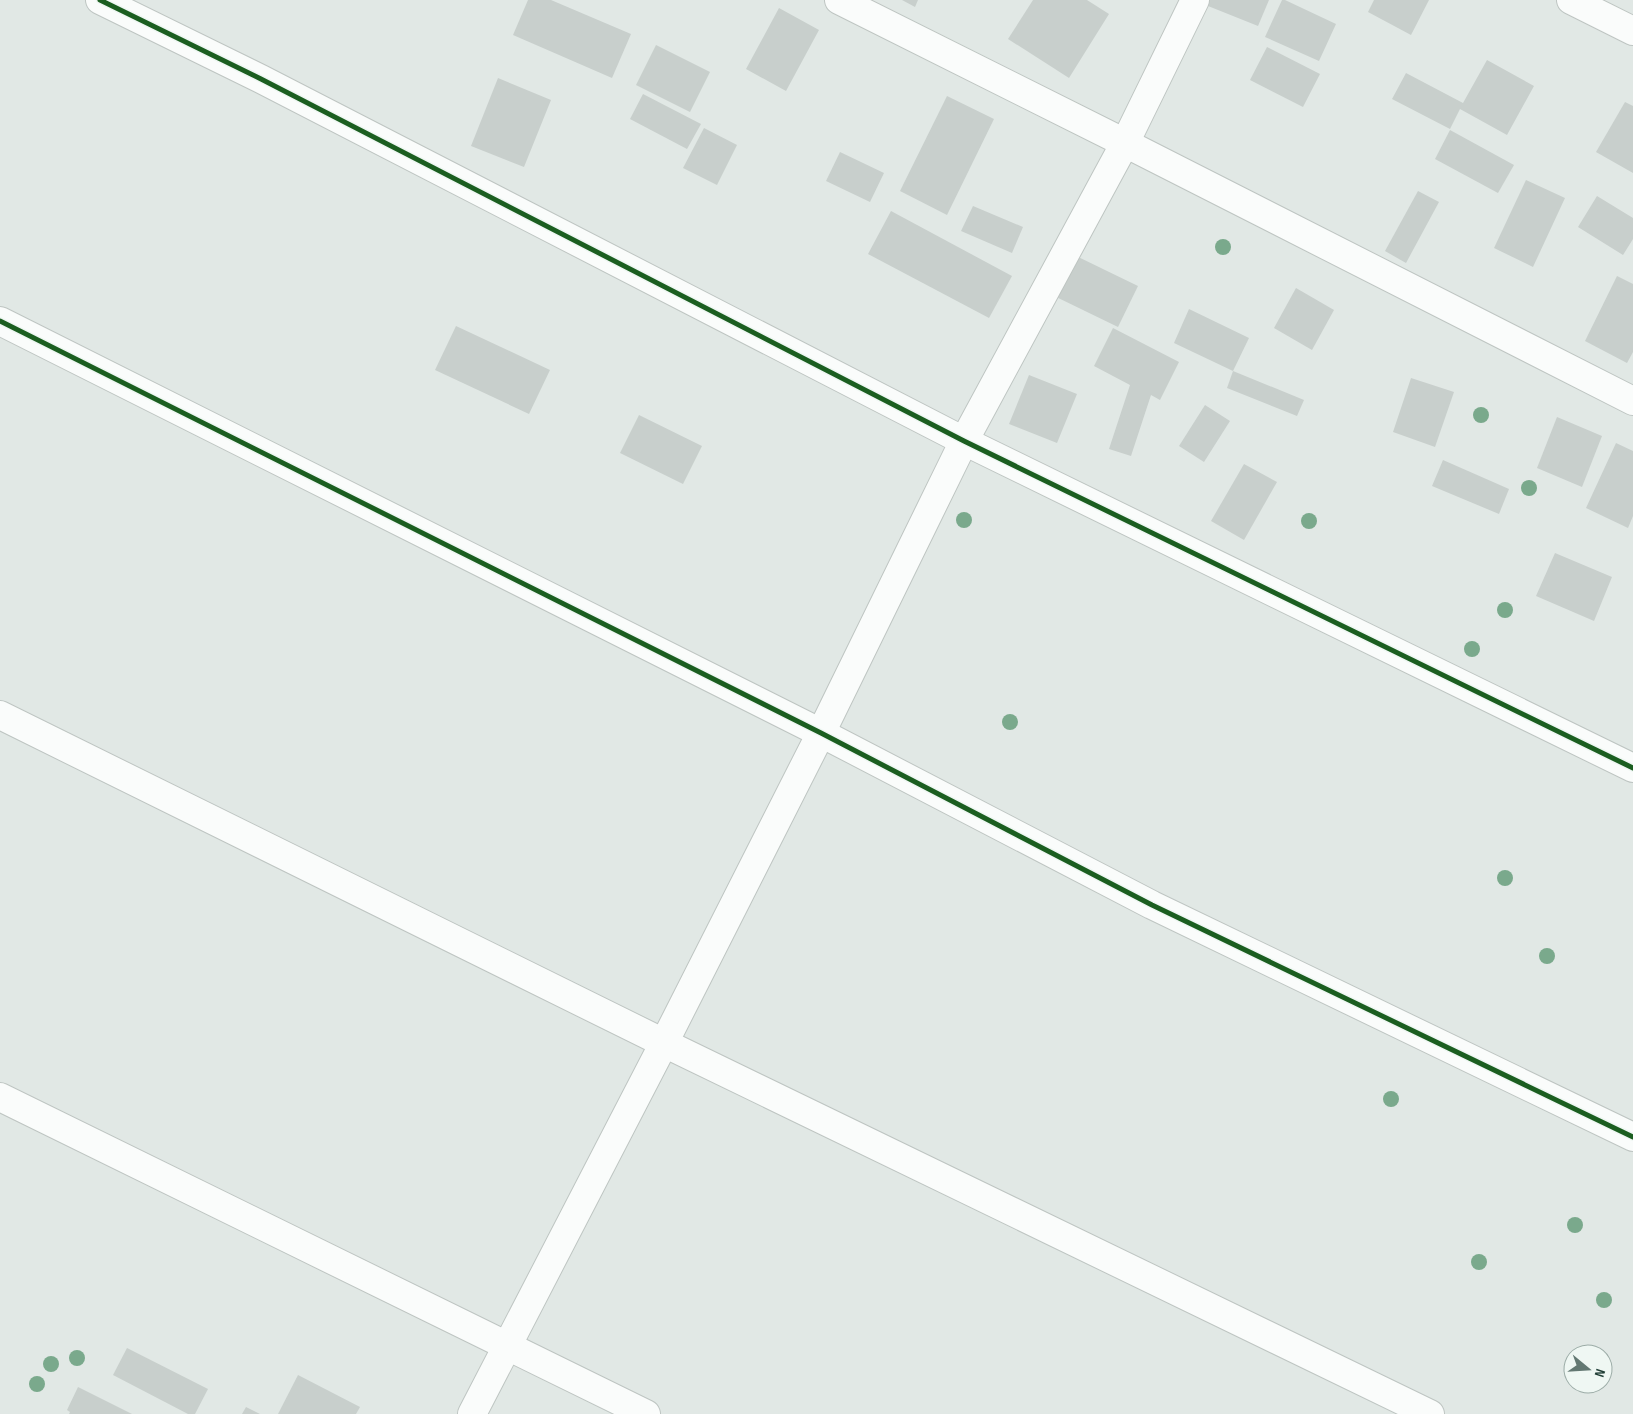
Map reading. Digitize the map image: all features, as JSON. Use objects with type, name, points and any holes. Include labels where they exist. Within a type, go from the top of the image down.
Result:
[{"type":"street","points":[[100,0],[269,83],[964,441],[1633,768]]},
{"type":"street","points":[[839,0],[1633,401]]},
{"type":"street","points":[[472,1414],[664,1043],[821,733],[964,441],[1125,143],[1196,0]]},
{"type":"street","points":[[1571,0],[1633,31]]},
{"type":"street","points":[[0,321],[821,733],[1152,905],[1633,1137]]},
{"type":"street","points":[[0,715],[664,1043],[1430,1414]]},
{"type":"street","points":[[0,1097],[646,1414]]},
{"type":"building","points":[[528,0],[551,0],[631,34],[612,78],[513,35]]},
{"type":"building","points":[[902,0],[918,0],[915,7]]},
{"type":"building","points":[[1033,0],[1087,0],[1109,14],[1069,78],[1008,39]]},
{"type":"building","points":[[1199,0],[1269,0],[1258,26],[1198,2]]},
{"type":"building","points":[[1282,0],[1336,24],[1319,61],[1265,37]]},
{"type":"building","points":[[1374,0],[1429,0],[1411,35],[1368,12]]},
{"type":"building","points":[[779,8],[819,30],[786,91],[746,69]]},
{"type":"building","points":[[656,45],[710,72],[690,112],[636,85]]},
{"type":"building","points":[[1267,47],[1320,74],[1303,107],[1250,80]]},
{"type":"building","points":[[1487,60],[1534,86],[1507,135],[1460,109],[1450,129],[1392,99],[1406,73],[1463,103]]},
{"type":"building","points":[[498,78],[551,100],[524,167],[471,146]]},
{"type":"building","points":[[643,94],[701,124],[687,149],[630,119]]},
{"type":"building","points":[[947,96],[994,119],[947,215],[900,191]]},
{"type":"building","points":[[1625,102],[1633,106],[1633,173],[1596,152]]},
{"type":"building","points":[[704,128],[737,145],[717,185],[683,168]]},
{"type":"building","points":[[1450,130],[1514,165],[1498,193],[1435,159]]},
{"type":"building","points":[[840,152],[884,173],[870,202],[826,181]]},
{"type":"building","points":[[1526,180],[1565,198],[1533,267],[1494,248]]},
{"type":"building","points":[[1418,191],[1439,202],[1406,263],[1385,251]]},
{"type":"building","points":[[1597,196],[1633,218],[1633,239],[1623,255],[1578,227]]},
{"type":"building","points":[[973,206],[1023,227],[1012,253],[961,231]]},
{"type":"building","points":[[891,211],[1012,276],[989,318],[868,254]]},
{"type":"building","points":[[1070,253],[1138,286],[1118,327],[1050,294]]},
{"type":"building","points":[[1617,276],[1633,284],[1633,352],[1627,363],[1585,341]]},
{"type":"building","points":[[1296,288],[1334,310],[1312,350],[1274,328]]},
{"type":"building","points":[[1189,309],[1249,338],[1233,371],[1174,343]]},
{"type":"building","points":[[456,326],[550,370],[529,414],[435,370]]},
{"type":"building","points":[[1113,328],[1179,362],[1160,400],[1151,395],[1131,456],[1109,449],[1130,385],[1094,366]]},
{"type":"building","points":[[1233,371],[1304,400],[1297,416],[1227,388]]},
{"type":"building","points":[[1029,375],[1077,394],[1057,443],[1009,424]]},
{"type":"building","points":[[1411,378],[1454,392],[1435,447],[1393,432]]},
{"type":"building","points":[[1205,405],[1230,421],[1204,462],[1179,446]]},
{"type":"building","points":[[639,415],[702,446],[683,484],[620,453]]},
{"type":"building","points":[[1557,417],[1602,436],[1582,487],[1537,468]]},
{"type":"building","points":[[1616,443],[1633,451],[1633,516],[1628,528],[1586,508]]},
{"type":"building","points":[[1443,460],[1509,489],[1499,514],[1432,486]]},
{"type":"building","points":[[1244,464],[1277,482],[1244,540],[1211,521]]},
{"type":"building","points":[[1555,553],[1612,577],[1594,621],[1536,596]]},
{"type":"building","points":[[127,1348],[208,1389],[195,1414],[188,1414],[113,1375]]},
{"type":"building","points":[[298,1375],[360,1407],[356,1414],[278,1414]]},
{"type":"building","points":[[78,1387],[132,1414],[69,1414],[70,1412],[67,1410]]},
{"type":"building","points":[[246,1407],[260,1414],[242,1414]]},
{"type":"cycle path","points":[[100,0],[261,79],[964,441],[1633,768]]},
{"type":"cycle path","points":[[0,321],[821,733],[1152,905],[1633,1137]]}]
